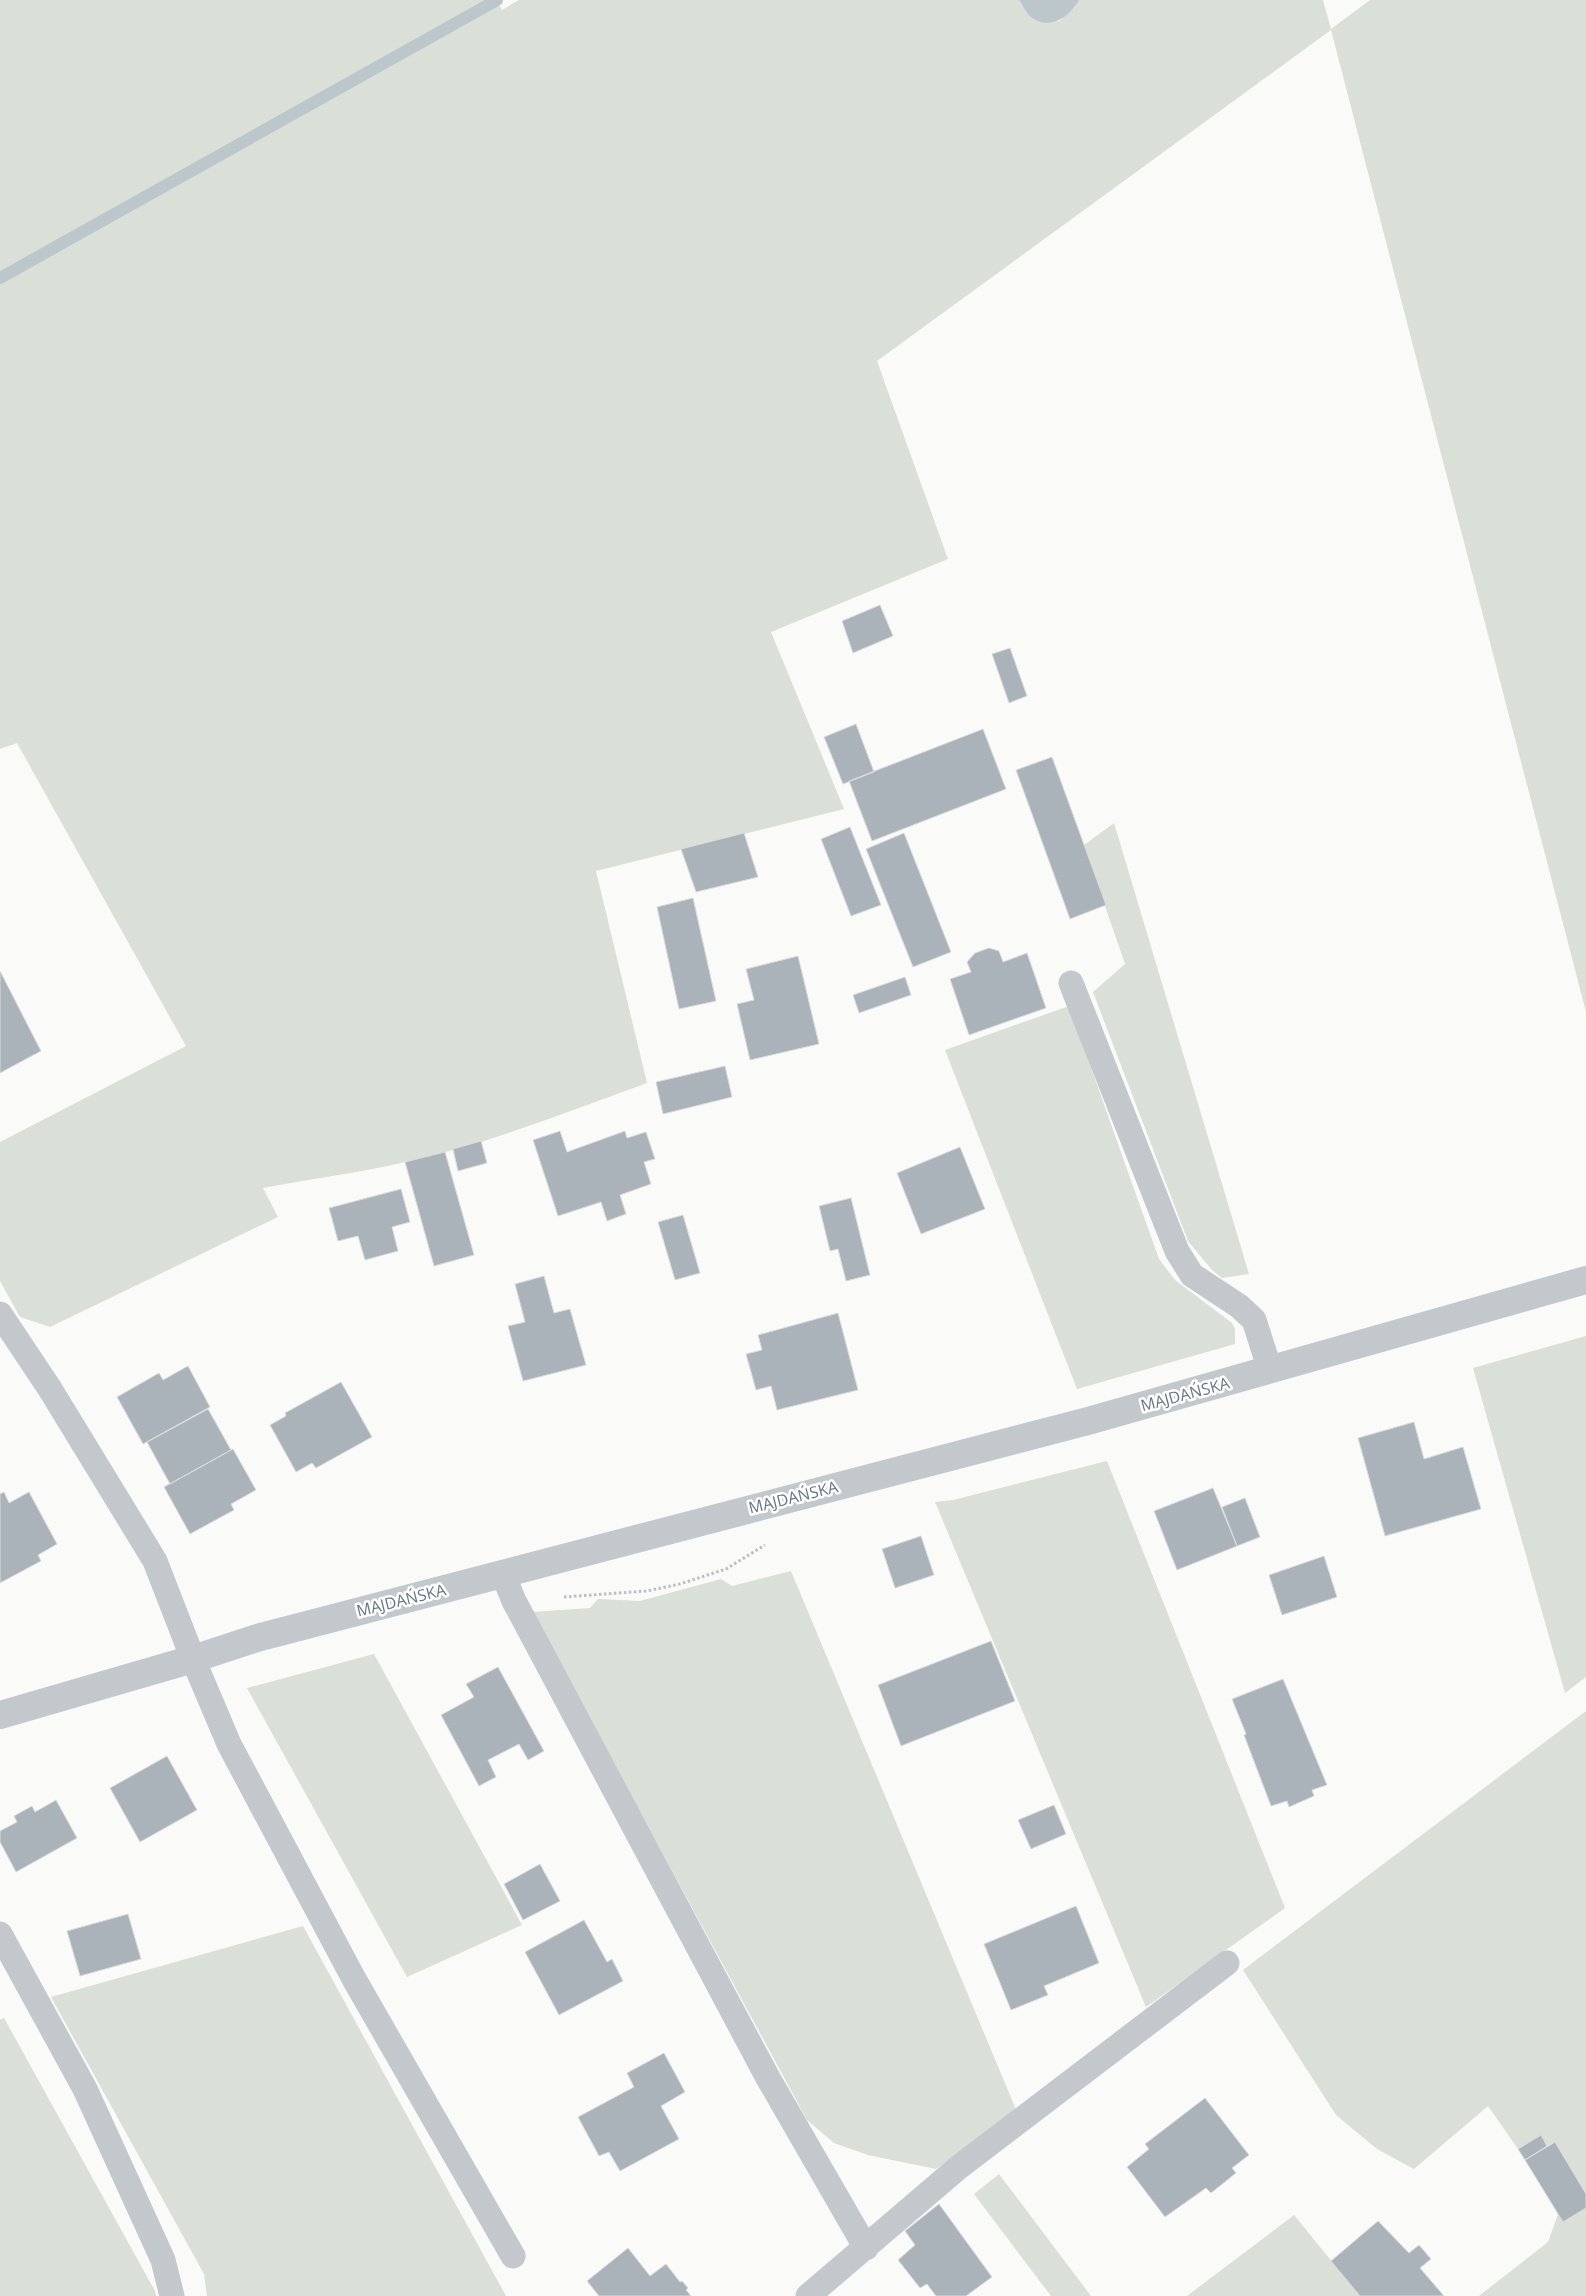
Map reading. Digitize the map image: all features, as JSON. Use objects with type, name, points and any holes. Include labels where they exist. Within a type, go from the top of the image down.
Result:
[{"type":"street","name":"MAJDAŃSKA","points":[[0,1715],[193,1659],[257,1638],[721,1515],[1088,1421],[1586,1280]]},
{"type":"lane","points":[[1071,983],[1177,1251],[1192,1275],[1239,1306],[1254,1320],[1270,1370]]},
{"type":"lane","points":[[0,1314],[50,1388],[155,1561],[193,1659],[229,1744],[354,1979],[513,2256]]},
{"type":"lane","points":[[503,1574],[523,1618],[768,2078],[866,2248]]},
{"type":"lane","points":[[0,1934],[85,2089],[163,2260],[172,2296]]},
{"type":"lane","points":[[808,2296],[959,2168],[1228,1963]]},
{"type":"path","points":[[586,1597],[646,1591],[680,1584],[726,1569],[739,1559]]},
{"type":"shaded area","points":[[0,0],[496,0],[502,10],[519,0],[1019,0],[1035,18],[1045,21],[1059,21],[1075,7],[1079,0],[1323,0],[1331,29],[1370,0],[1586,0],[1586,1012],[1331,30],[877,361],[948,559],[771,632],[844,809],[596,871],[647,1083],[527,1127],[436,1155],[263,1188],[278,1217],[50,1327],[20,1317],[0,1281],[0,1142],[186,1046],[17,743],[0,749]]},
{"type":"shaded area","points":[[1019,0],[1079,0],[1064,17],[1044,23],[1030,16]]},
{"type":"shaded area","points":[[1114,823],[1249,1274],[1222,1278],[1212,1270],[1188,1241],[1093,992],[1125,964],[1084,845]]},
{"type":"shaded area","points":[[1069,1006],[1159,1259],[1175,1280],[1232,1323],[1235,1329],[1235,1344],[1077,1389],[945,1050]]},
{"type":"shaded area","points":[[1586,1336],[1586,1677],[1565,1693],[1473,1368]]},
{"type":"shaded area","points":[[1107,1461],[1285,1908],[1146,2007],[935,1502],[953,1500]]},
{"type":"shaded area","points":[[791,1571],[1017,2112],[936,2169],[868,2155],[834,2143],[807,2120],[532,1612],[590,1608],[598,1599],[640,1601],[721,1579],[732,1586]]},
{"type":"shaded area","points":[[374,1654],[522,1925],[407,1977],[247,1688]]},
{"type":"shaded area","points":[[1586,1711],[1586,2194],[1555,2142],[1547,2146],[1541,2135],[1518,2149],[1488,2106],[1414,2169],[1377,2149],[1336,2115],[1243,1970]]},
{"type":"shaded area","points":[[303,1926],[506,2296],[207,2296],[204,2274],[51,1997]]},
{"type":"shaded area","points":[[4,2018],[155,2291],[156,2296],[0,2296],[0,2020]]},
{"type":"shaded area","points":[[999,2174],[1091,2296],[1051,2296],[974,2194]]},
{"type":"shaded area","points":[[1586,2208],[1586,2296],[1479,2296],[1548,2242],[1558,2214],[1563,2222]]},
{"type":"shaded area","points":[[1294,2215],[1360,2296],[1187,2296]]},
{"type":"building","points":[[880,605],[893,636],[853,653],[842,621]]},
{"type":"building","points":[[1010,648],[1027,696],[1009,703],[992,654]]},
{"type":"building","points":[[856,724],[874,772],[843,784],[824,737]]},
{"type":"building","points":[[983,729],[1006,789],[872,841],[849,781]]},
{"type":"building","points":[[1052,757],[1106,905],[1070,919],[1016,770]]},
{"type":"building","points":[[850,827],[881,905],[851,916],[821,839]]},
{"type":"building","points":[[744,833],[758,877],[696,892],[681,849]]},
{"type":"building","points":[[904,833],[951,952],[913,967],[866,849]]},
{"type":"building","points":[[693,898],[716,1001],[679,1009],[657,907]]},
{"type":"building","points":[[989,948],[999,951],[1003,962],[1027,953],[1046,1008],[969,1035],[950,979],[971,972],[967,962],[975,953]]},
{"type":"building","points":[[798,956],[819,1044],[750,1060],[737,1004],[754,1000],[746,969]]},
{"type":"building","points":[[0,971],[41,1051],[0,1073]]},
{"type":"building","points":[[905,977],[911,995],[859,1013],[853,995]]},
{"type":"building","points":[[725,1066],[732,1097],[663,1114],[656,1082]]},
{"type":"building","points":[[560,1131],[567,1152],[625,1131],[627,1138],[646,1132],[655,1159],[644,1162],[651,1184],[620,1195],[626,1214],[607,1221],[601,1202],[558,1216],[533,1140]]},
{"type":"building","points":[[481,1141],[487,1163],[458,1171],[453,1149]]},
{"type":"building","points":[[960,1147],[985,1209],[921,1234],[897,1173]]},
{"type":"building","points":[[445,1152],[474,1255],[434,1266],[405,1162]]},
{"type":"building","points":[[401,1189],[410,1222],[392,1227],[398,1251],[365,1260],[358,1236],[338,1241],[329,1208]]},
{"type":"building","points":[[851,1198],[870,1275],[846,1281],[838,1249],[830,1251],[819,1206]]},
{"type":"building","points":[[683,1215],[700,1273],[675,1280],[658,1222]]},
{"type":"building","points":[[544,1276],[554,1313],[570,1309],[586,1365],[523,1381],[508,1326],[525,1322],[515,1284]]},
{"type":"building","points":[[838,1313],[858,1390],[777,1410],[771,1386],[756,1390],[746,1354],[762,1350],[758,1335]]},
{"type":"building","points":[[188,1366],[210,1407],[143,1444],[117,1397],[159,1373],[163,1380]]},
{"type":"building","points":[[341,1382],[372,1437],[316,1468],[312,1463],[296,1472],[270,1425],[286,1416],[285,1413]]},
{"type":"building","points":[[208,1409],[231,1450],[170,1484],[147,1442]]},
{"type":"building","points":[[1414,1422],[1424,1459],[1463,1447],[1481,1509],[1385,1536],[1358,1438]]},
{"type":"building","points":[[233,1449],[256,1490],[231,1504],[234,1510],[190,1534],[164,1487]]},
{"type":"building","points":[[1213,1488],[1237,1546],[1177,1570],[1154,1511]]},
{"type":"building","points":[[4,1492],[9,1503],[29,1492],[57,1544],[38,1555],[41,1561],[0,1583],[0,1494]]},
{"type":"building","points":[[1245,1498],[1260,1537],[1237,1546],[1222,1507]]},
{"type":"building","points":[[921,1536],[934,1575],[895,1588],[882,1549]]},
{"type":"building","points":[[1324,1556],[1337,1597],[1282,1615],[1269,1575]]},
{"type":"building","points":[[991,1641],[1015,1701],[901,1746],[878,1685]]},
{"type":"building","points":[[498,1667],[544,1751],[528,1760],[519,1744],[488,1760],[496,1777],[479,1786],[441,1715],[474,1697],[466,1684]]},
{"type":"building","points":[[1283,1679],[1327,1785],[1312,1790],[1314,1796],[1289,1807],[1287,1801],[1271,1806],[1232,1699]]},
{"type":"building","points":[[167,1756],[197,1810],[140,1842],[110,1788]]},
{"type":"building","points":[[56,1800],[77,1838],[16,1872],[0,1842],[0,1831],[17,1822],[14,1816],[32,1806],[35,1812]]},
{"type":"building","points":[[1054,1805],[1066,1834],[1031,1849],[1018,1820]]},
{"type":"building","points":[[540,1864],[560,1901],[523,1920],[504,1884]]},
{"type":"building","points":[[1076,1906],[1099,1963],[1044,1986],[1048,1995],[1011,2010],[984,1944]]},
{"type":"building","points":[[128,1914],[141,1959],[80,1976],[67,1931]]},
{"type":"building","points":[[584,1920],[607,1962],[612,1959],[623,1981],[559,2015],[525,1952]]},
{"type":"building","points":[[664,2053],[685,2092],[661,2106],[679,2139],[620,2171],[609,2152],[599,2156],[578,2117],[634,2087],[627,2073]]},
{"type":"building","points":[[1205,2098],[1249,2155],[1232,2168],[1236,2173],[1211,2193],[1206,2188],[1165,2217],[1127,2167],[1149,2149],[1145,2144]]},
{"type":"building","points":[[1541,2135],[1547,2146],[1525,2160],[1518,2149]]},
{"type":"building","points":[[1555,2142],[1586,2194],[1586,2208],[1563,2222],[1525,2160]]},
{"type":"building","points":[[939,2204],[992,2277],[966,2296],[936,2296],[927,2284],[920,2288],[898,2260],[915,2245],[905,2231]]},
{"type":"building","points":[[1378,2221],[1409,2253],[1419,2245],[1431,2259],[1420,2268],[1444,2296],[1360,2296],[1331,2261]]},
{"type":"building","points":[[628,2248],[650,2276],[666,2264],[680,2282],[682,2281],[688,2288],[686,2290],[691,2296],[599,2296],[587,2281]]},
{"type":"waterway","points":[[0,278],[497,0]]}]
